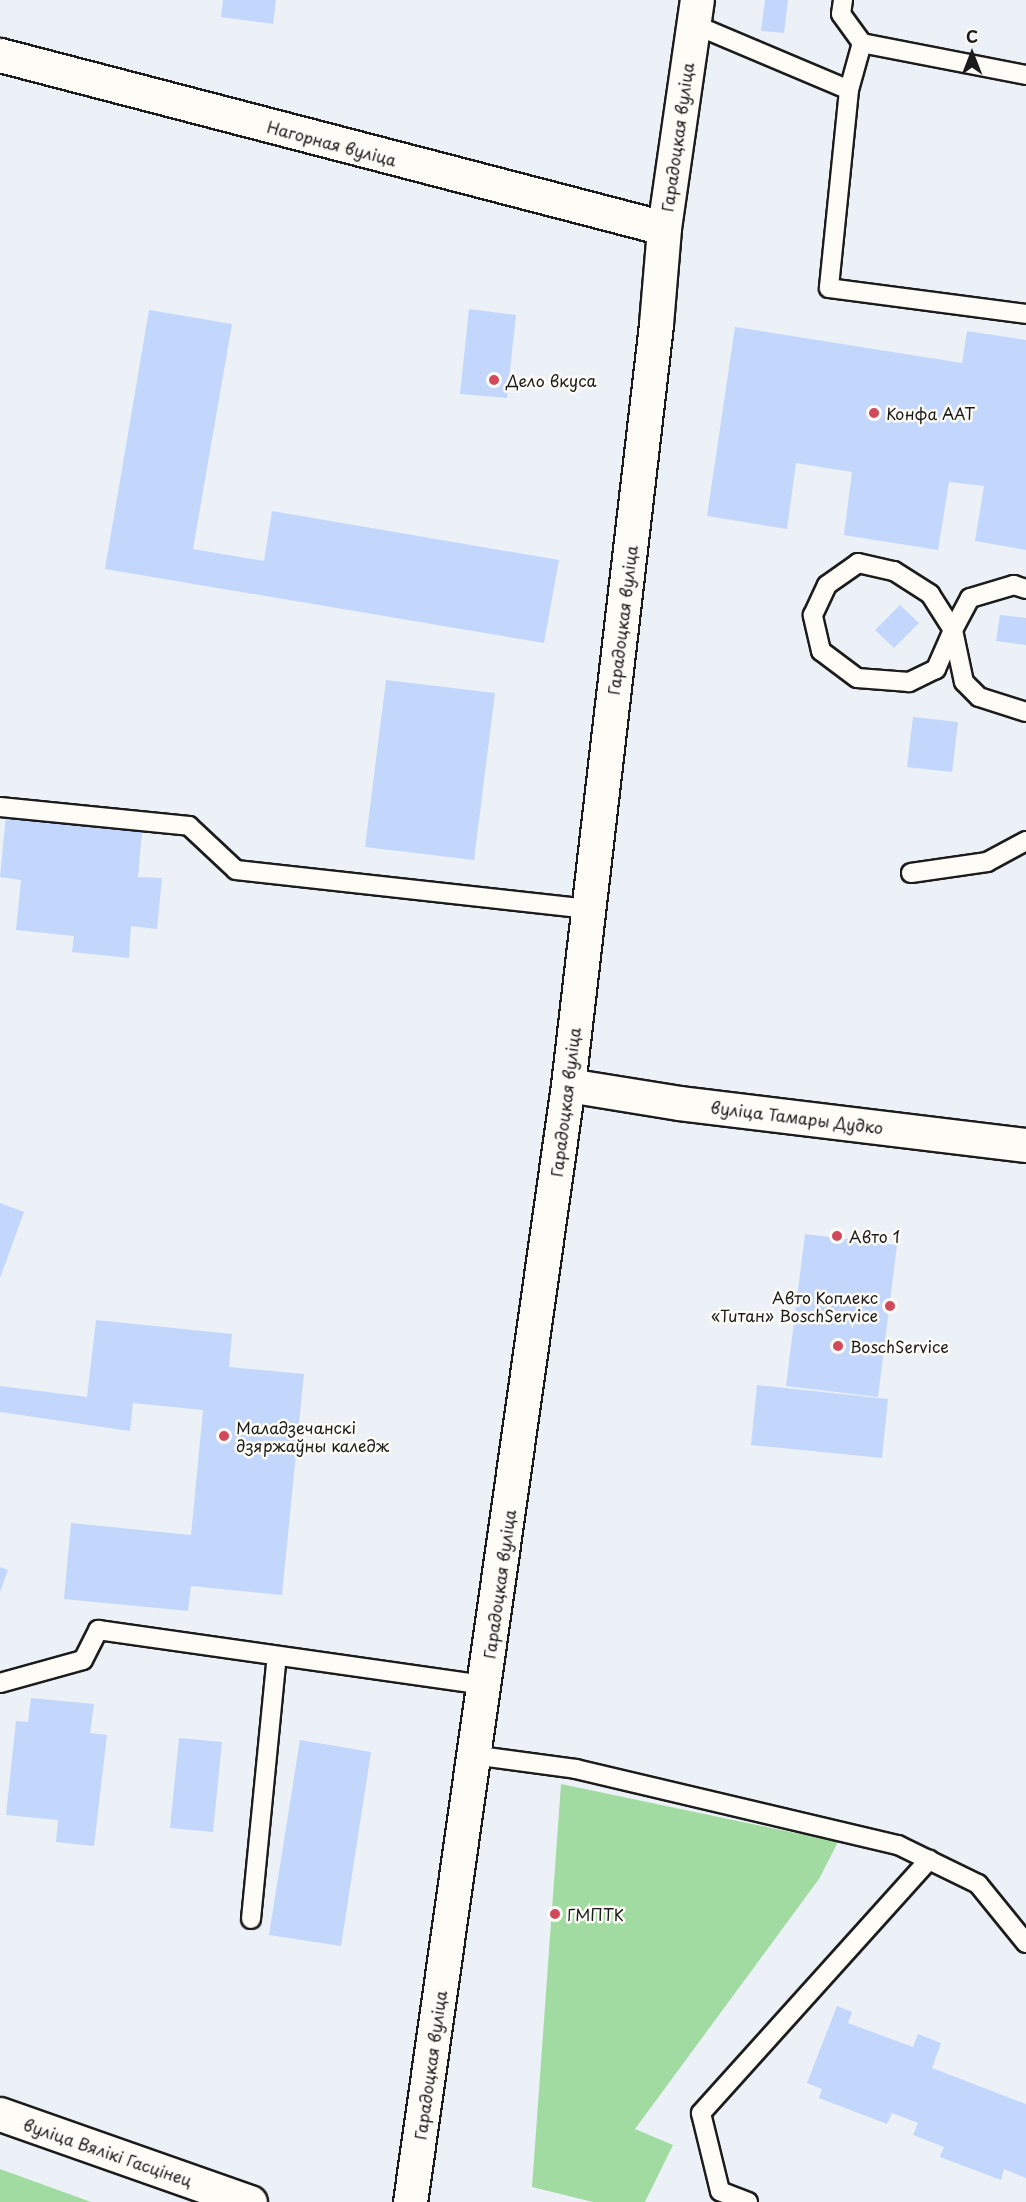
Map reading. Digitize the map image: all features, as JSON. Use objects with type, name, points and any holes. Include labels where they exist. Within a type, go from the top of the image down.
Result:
[{"type":"street","name":"Гарадоцкая вуліца","points":[[410,2202],[473,1755],[485,1685],[568,1085],[656,324],[664,228],[695,12]]},
{"type":"street","name":"Нагорная вуліца","points":[[0,55],[624,220],[664,228]]},
{"type":"street","name":"вуліца Тамары Дудко","points":[[568,1085],[679,1103],[1026,1145]]},
{"type":"street","name":"вуліца Вялікі Гасцінец","points":[[0,2114],[250,2202]]},
{"type":"lane","points":[[843,0],[841,14],[862,44],[1026,75]]},
{"type":"lane","points":[[695,12],[849,90]]},
{"type":"lane","points":[[862,44],[849,90],[829,288],[1026,314]]},
{"type":"lane","points":[[1026,589],[1014,585],[970,598],[953,630],[936,669],[909,682],[857,678],[822,651],[813,615],[827,585],[858,564],[894,571],[930,594],[953,630],[964,682],[979,697],[1026,712]]},
{"type":"lane","points":[[0,807],[189,826],[236,870],[588,909]]},
{"type":"lane","points":[[911,873],[987,862],[1026,841]]},
{"type":"lane","points":[[0,1683],[83,1660],[98,1630],[485,1685]]},
{"type":"lane","points":[[251,1919],[277,1656]]},
{"type":"lane","points":[[473,1755],[576,1769],[898,1845],[978,1884],[1026,1943]]},
{"type":"lane","points":[[748,2202],[720,2191],[701,2113],[929,1860]]},
{"type":"green space","points":[[561,1784],[838,1842],[819,1879],[635,2129],[673,2145],[645,2202],[593,2202],[532,2187]]},
{"type":"green space","points":[[0,2169],[91,2202],[0,2202]]},
{"type":"building","points":[[223,0],[276,0],[273,24],[221,17]]},
{"type":"building","points":[[765,0],[788,0],[784,33],[761,31]]},
{"type":"building","points":[[469,309],[516,315],[507,398],[460,394]]},
{"type":"building","points":[[149,310],[232,324],[193,549],[264,561],[272,511],[559,560],[544,643],[105,569]]},
{"type":"building","name":"Конфа ААТ","points":[[735,327],[962,363],[967,331],[1026,340],[1026,550],[975,541],[984,486],[949,482],[938,550],[844,535],[852,472],[796,463],[787,529],[707,516]]},
{"type":"building","points":[[900,605],[919,623],[894,648],[875,630]]},
{"type":"building","points":[[1000,615],[1026,618],[1026,645],[996,641]]},
{"type":"building","points":[[386,680],[495,693],[474,860],[365,847]]},
{"type":"building","points":[[913,717],[958,722],[952,772],[907,767]]},
{"type":"building","points":[[6,815],[142,832],[138,877],[162,878],[157,929],[131,926],[129,958],[72,952],[74,936],[16,930],[21,880],[0,877]]},
{"type":"building","points":[[0,1203],[24,1212],[0,1278]]},
{"type":"building","name":"BoschService","points":[[805,1234],[897,1245],[878,1397],[786,1386]]},
{"type":"building","points":[[96,1320],[232,1334],[229,1367],[304,1374],[282,1595],[191,1586],[188,1611],[64,1599],[71,1523],[191,1535],[203,1410],[133,1403],[130,1431],[0,1412],[0,1386],[87,1397]]},
{"type":"building","points":[[757,1385],[888,1399],[882,1458],[751,1445]]},
{"type":"building","points":[[0,1567],[8,1570],[0,1592]]},
{"type":"building","points":[[31,1698],[94,1704],[90,1733],[107,1735],[94,1846],[56,1842],[58,1820],[6,1815],[16,1721],[28,1722]]},
{"type":"building","points":[[179,1738],[222,1742],[213,1832],[170,1828]]},
{"type":"building","points":[[300,1740],[371,1752],[341,1946],[269,1935]]},
{"type":"building","points":[[837,2006],[852,2012],[848,2023],[913,2047],[918,2034],[941,2043],[932,2068],[1026,2104],[1026,2178],[1004,2169],[1001,2180],[940,2157],[944,2147],[913,2135],[918,2123],[892,2113],[887,2124],[819,2098],[822,2089],[807,2083]]},
{"type":"place","name":"Дело вкуса","points":[[494,380]]},
{"type":"place","name":"Конфа ААТ","points":[[874,413]]},
{"type":"place","name":"Авто 1","points":[[837,1236]]},
{"type":"place","name":"Авто Коплекс «Титан» BoschService","points":[[890,1306]]},
{"type":"place","name":"BoschService","points":[[838,1346]]},
{"type":"place","name":"Маладзечанскі дзяржаўны каледж","points":[[224,1436]]},
{"type":"place","name":"ГМПТК","points":[[555,1914]]}]
